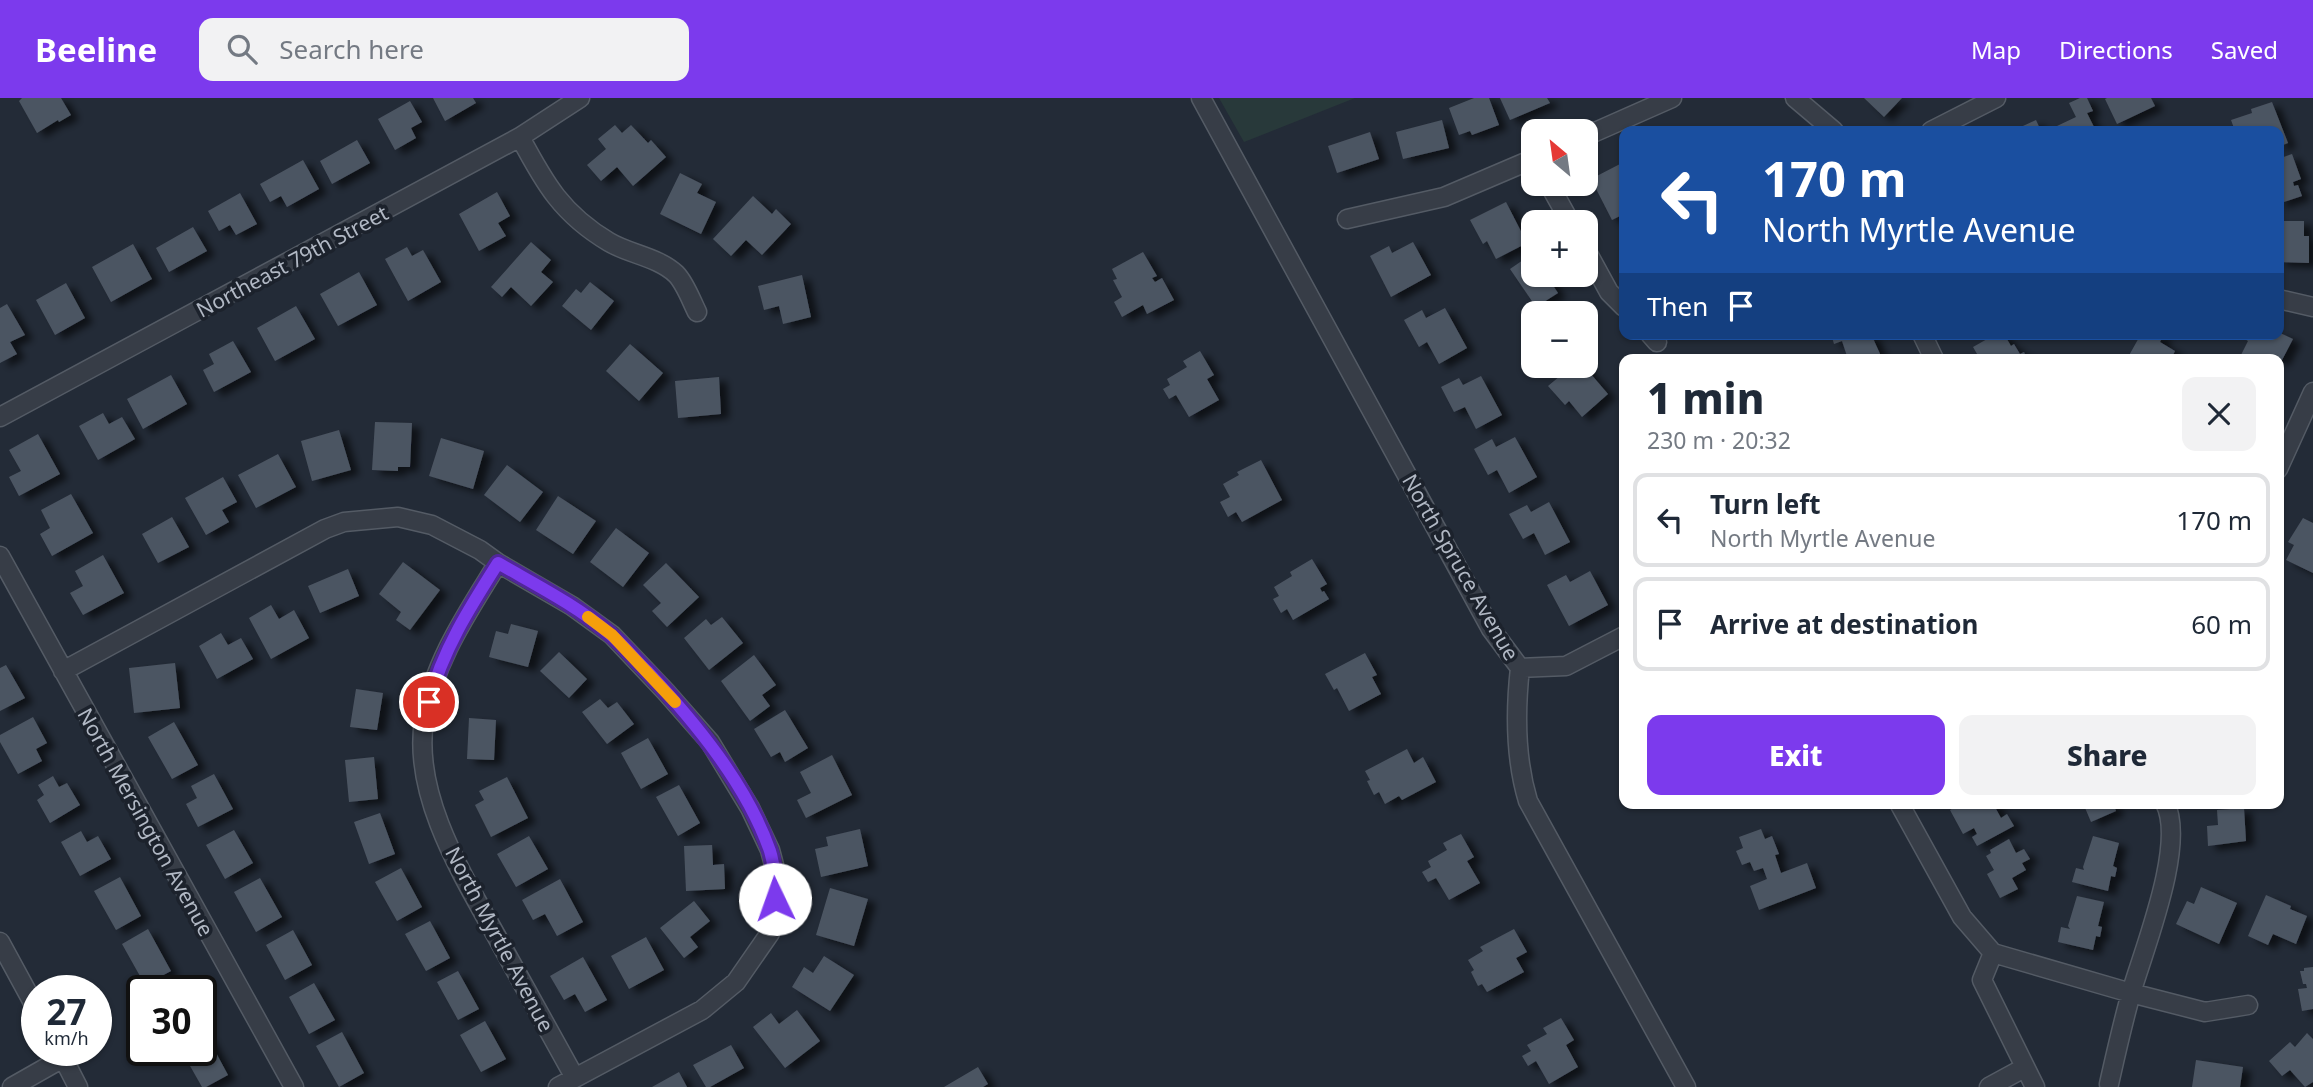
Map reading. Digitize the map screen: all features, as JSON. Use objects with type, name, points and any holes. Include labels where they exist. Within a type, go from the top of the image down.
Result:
[{"type":"street","name":"Northeast 79th Street","points":[[0,417],[520,137],[580,98]]},
{"type":"street","name":"North Spruce Avenue","points":[[1201,98],[1491,629],[1520,668],[1516,710],[1521,779],[1528,801],[1686,1087]]},
{"type":"street","points":[[1598,131],[1672,98]]},
{"type":"street","points":[[1795,98],[1828,126]]},
{"type":"street","points":[[1941,126],[1996,98]]},
{"type":"street","points":[[520,137],[543,180],[562,206],[611,243],[636,252],[677,275],[697,312]]},
{"type":"street","points":[[1348,219],[1444,197],[1521,164]]},
{"type":"street","points":[[1598,272],[1609,292],[1619,302]]},
{"type":"street","points":[[2284,300],[2313,307]]},
{"type":"street","points":[[2284,456],[2313,392]]},
{"type":"street","points":[[63,671],[325,528],[344,522],[398,517],[432,526],[480,550],[572,606],[612,635],[710,742],[750,808],[770,850],[774,865],[775,899],[770,933],[736,982],[702,1010],[558,1087]]},
{"type":"street","name":"North Mersington Avenue","points":[[0,556],[293,1087]]},
{"type":"street","name":"North Myrtle Avenue","points":[[498,563],[454,634],[433,684],[424,720],[422,750],[428,788],[453,858],[575,1078]]},
{"type":"street","points":[[1520,668],[1566,666],[1619,639]]},
{"type":"street","points":[[1902,809],[1962,917],[1993,953],[2205,1012],[2248,1005]]},
{"type":"street","points":[[2109,1084],[2130,993],[2169,868],[2168,809]]},
{"type":"street","points":[[0,942],[21,981]]},
{"type":"street","points":[[1993,953],[1982,980],[2035,1087]]},
{"type":"street","points":[[12,1087],[43,1066]]},
{"type":"street","points":[[67,1066],[78,1087]]},
{"type":"street","points":[[1989,1087],[2024,1068]]},
{"type":"shaded area","points":[[1219,98],[1355,98],[1244,142]]},
{"type":"building","points":[[22,98],[61,98],[71,115],[37,133],[19,101]]},
{"type":"building","points":[[433,98],[473,98],[476,103],[445,121]]},
{"type":"building","points":[[1474,98],[1489,98],[1499,125],[1472,135],[1470,131],[1459,135],[1449,108]]},
{"type":"building","points":[[1500,98],[1547,98],[1550,103],[1510,120]]},
{"type":"building","points":[[1864,98],[1902,98],[1884,117]]},
{"type":"building","points":[[2087,98],[2093,111],[2087,113],[2094,126],[2057,126],[2076,117],[2069,103]]},
{"type":"building","points":[[2151,98],[2155,106],[2117,124],[2105,99]]},
{"type":"building","points":[[410,101],[422,122],[411,128],[416,138],[395,150],[378,119]]},
{"type":"building","points":[[2272,102],[2281,126],[2233,126],[2231,120],[2252,113],[2251,109]]},
{"type":"building","points":[[1442,120],[1449,148],[1403,159],[1396,132]]},
{"type":"building","points":[[2036,120],[2039,126],[2023,126]]},
{"type":"building","points":[[615,125],[622,133],[631,125],[648,143],[651,140],[666,157],[633,186],[617,167],[601,181],[587,165],[606,149],[598,139]]},
{"type":"building","points":[[1370,132],[1379,159],[1337,173],[1328,146]]},
{"type":"building","points":[[357,140],[370,163],[332,184],[320,161]]},
{"type":"building","points":[[2292,154],[2301,179],[2293,182],[2294,186],[2298,185],[2302,196],[2284,202],[2284,157]]},
{"type":"building","points":[[303,160],[319,189],[287,207],[281,196],[270,202],[260,184]]},
{"type":"building","points":[[1619,165],[1619,216],[1612,220],[1598,193],[1598,175]]},
{"type":"building","points":[[680,173],[702,184],[697,193],[716,202],[701,234],[660,214]]},
{"type":"building","points":[[497,192],[510,216],[498,223],[506,236],[479,251],[459,214]]},
{"type":"building","points":[[240,193],[257,224],[236,235],[230,225],[219,231],[208,211]]},
{"type":"building","points":[[753,196],[772,214],[776,209],[791,224],[762,255],[746,240],[731,256],[713,239]]},
{"type":"building","points":[[1506,202],[1521,231],[1521,246],[1496,259],[1487,241],[1483,244],[1470,220]]},
{"type":"building","points":[[2284,221],[2304,221],[2304,236],[2309,236],[2309,263],[2284,262]]},
{"type":"building","points":[[193,227],[207,251],[169,272],[156,248]]},
{"type":"building","points":[[531,242],[551,260],[541,272],[553,282],[531,306],[511,287],[502,297],[491,287]]},
{"type":"building","points":[[1413,242],[1431,275],[1391,297],[1370,256],[1389,246],[1392,253]]},
{"type":"building","points":[[133,244],[152,279],[111,302],[92,267]]},
{"type":"building","points":[[407,247],[412,256],[423,250],[441,282],[408,301],[385,259]]},
{"type":"building","points":[[1143,252],[1157,276],[1152,278],[1155,282],[1162,278],[1174,300],[1147,314],[1143,305],[1122,317],[1114,302],[1122,297],[1113,280],[1117,279],[1112,269]]},
{"type":"building","points":[[1521,262],[1521,285],[1510,269]]},
{"type":"building","points":[[359,272],[377,305],[338,326],[320,294]]},
{"type":"building","points":[[802,275],[811,317],[783,324],[779,306],[764,310],[758,286]]},
{"type":"building","points":[[590,282],[614,301],[591,330],[562,306],[576,289],[581,293]]},
{"type":"building","points":[[66,283],[85,318],[55,335],[36,300]]},
{"type":"building","points":[[1522,287],[1554,287],[1558,293],[1545,301],[1532,301]]},
{"type":"building","points":[[7,304],[25,335],[10,342],[17,354],[0,363],[0,308]]},
{"type":"building","points":[[296,306],[315,339],[275,361],[257,328]]},
{"type":"building","points":[[1445,308],[1467,348],[1439,364],[1427,342],[1419,347],[1404,320],[1422,310],[1426,318]]},
{"type":"building","points":[[2284,335],[2293,339],[2284,356],[2284,354],[2242,354],[2248,341],[2284,340]]},
{"type":"building","points":[[1833,340],[1874,340],[1880,354],[1846,354],[1842,341],[1834,344]]},
{"type":"building","points":[[1985,340],[2008,340],[2011,346],[2014,344],[2020,354],[1977,354],[1973,347]]},
{"type":"building","points":[[2138,340],[2161,340],[2160,342],[2175,351],[2174,354],[2130,354]]},
{"type":"building","points":[[233,341],[251,372],[214,392],[203,370],[214,364],[209,354]]},
{"type":"building","points":[[630,344],[663,373],[639,401],[606,371]]},
{"type":"building","points":[[1200,351],[1214,375],[1207,379],[1219,400],[1189,417],[1176,395],[1169,399],[1163,389],[1170,385],[1167,379],[1187,367],[1183,361]]},
{"type":"building","points":[[171,375],[187,404],[143,429],[127,399]]},
{"type":"building","points":[[1481,376],[1502,415],[1476,429],[1465,407],[1454,412],[1441,387],[1459,378],[1463,385]]},
{"type":"building","points":[[719,377],[721,414],[678,418],[675,381]]},
{"type":"building","points":[[1558,378],[1594,378],[1608,394],[1582,417],[1569,401],[1565,405],[1548,386]]},
{"type":"building","points":[[103,413],[109,424],[122,417],[135,439],[98,460],[79,426]]},
{"type":"building","points":[[375,422],[412,423],[410,467],[398,467],[398,471],[372,470]]},
{"type":"building","points":[[339,430],[351,470],[312,481],[301,441]]},
{"type":"building","points":[[38,434],[60,474],[19,496],[9,477],[21,471],[9,450]]},
{"type":"building","points":[[1515,437],[1537,477],[1509,493],[1497,470],[1488,475],[1474,449],[1492,439],[1496,447]]},
{"type":"building","points":[[441,438],[484,451],[473,489],[429,476]]},
{"type":"building","points":[[278,454],[296,487],[256,508],[238,475]]},
{"type":"building","points":[[1261,460],[1282,500],[1242,522],[1236,512],[1228,517],[1220,502],[1230,497],[1223,484],[1239,475],[1237,472]]},
{"type":"building","points":[[507,465],[543,492],[520,522],[484,495]]},
{"type":"building","points":[[223,477],[237,502],[222,510],[229,522],[206,535],[185,498]]},
{"type":"building","points":[[71,494],[93,533],[52,556],[40,534],[50,528],[41,510]]},
{"type":"building","points":[[558,496],[596,521],[573,554],[536,530]]},
{"type":"building","points":[[1549,502],[1570,542],[1545,555],[1534,533],[1523,539],[1509,514],[1527,505],[1531,512]]},
{"type":"building","points":[[172,517],[189,547],[158,563],[142,534]]},
{"type":"building","points":[[2303,518],[2313,523],[2313,573],[2286,560],[2294,545],[2288,542]]},
{"type":"building","points":[[616,528],[649,553],[623,587],[590,562]]},
{"type":"building","points":[[103,555],[124,593],[83,615],[70,593],[83,586],[75,571]]},
{"type":"building","points":[[1312,559],[1327,584],[1320,588],[1329,599],[1293,620],[1287,609],[1281,613],[1273,599],[1279,596],[1274,587],[1292,576],[1290,572]]},
{"type":"building","points":[[403,562],[440,590],[410,630],[396,620],[401,612],[379,594]]},
{"type":"building","points":[[666,563],[699,597],[667,627],[652,611],[661,603],[643,585]]},
{"type":"building","points":[[348,569],[359,596],[320,613],[308,586]]},
{"type":"building","points":[[1590,571],[1608,605],[1569,626],[1547,585],[1566,575],[1570,582]]},
{"type":"building","points":[[271,605],[279,619],[294,610],[309,638],[271,659],[249,618]]},
{"type":"building","points":[[722,617],[743,643],[709,670],[684,638],[706,619],[711,625]]},
{"type":"building","points":[[511,624],[538,631],[528,667],[489,657],[496,631],[508,634]]},
{"type":"building","points":[[221,633],[228,645],[241,638],[253,659],[217,679],[199,646]]},
{"type":"building","points":[[559,652],[587,679],[569,698],[540,671]]},
{"type":"building","points":[[1365,653],[1377,675],[1372,677],[1381,694],[1349,711],[1337,688],[1334,690],[1325,674]]},
{"type":"building","points":[[754,655],[776,685],[762,695],[770,706],[750,721],[721,681]]},
{"type":"building","points":[[175,663],[180,708],[134,713],[129,668]]},
{"type":"building","points":[[6,665],[25,698],[0,711],[0,668]]},
{"type":"building","points":[[356,689],[383,693],[377,730],[350,727]]},
{"type":"building","points":[[600,699],[608,708],[617,702],[634,724],[607,744],[582,712]]},
{"type":"building","points":[[785,710],[808,748],[785,762],[780,752],[771,757],[754,729]]},
{"type":"building","points":[[33,717],[47,743],[36,749],[42,761],[18,774],[0,742],[0,735]]},
{"type":"building","points":[[469,718],[496,720],[494,760],[467,759]]},
{"type":"building","points":[[174,722],[198,765],[172,779],[148,737]]},
{"type":"building","points":[[648,738],[668,774],[641,789],[621,753]]},
{"type":"building","points":[[1407,749],[1414,763],[1423,757],[1436,782],[1402,800],[1399,796],[1385,804],[1379,792],[1374,795],[1365,771]]},
{"type":"building","points":[[832,755],[852,795],[806,818],[797,800],[811,793],[800,772]]},
{"type":"building","points":[[374,757],[378,799],[349,802],[345,760]]},
{"type":"building","points":[[214,774],[233,809],[198,827],[186,804],[197,798],[191,786]]},
{"type":"building","points":[[53,776],[59,787],[67,783],[80,805],[50,823],[37,800],[44,795],[38,785]]},
{"type":"building","points":[[507,777],[528,818],[491,837],[475,805],[484,800],[479,791]]},
{"type":"building","points":[[679,785],[700,823],[678,836],[656,797]]},
{"type":"building","points":[[1996,809],[2001,818],[2007,814],[2014,826],[1977,846],[1972,837],[1977,834],[1974,828],[1963,834],[1950,810]]},
{"type":"building","points":[[2086,809],[2115,809],[2116,811],[2091,822]]},
{"type":"building","points":[[2244,809],[2246,841],[2208,846],[2207,826],[2218,825],[2217,810]]},
{"type":"building","points":[[380,813],[395,854],[369,864],[354,822]]},
{"type":"building","points":[[860,829],[868,866],[821,877],[815,849],[828,846],[826,837]]},
{"type":"building","points":[[1761,829],[1765,839],[1772,836],[1779,854],[1775,855],[1781,873],[1807,863],[1816,888],[1759,910],[1750,886],[1767,879],[1763,868],[1754,871],[1750,862],[1742,865],[1736,851],[1743,848],[1739,837]]},
{"type":"building","points":[[234,830],[253,863],[225,879],[206,845]]},
{"type":"building","points":[[81,831],[87,842],[98,836],[111,859],[80,876],[61,842]]},
{"type":"building","points":[[1461,834],[1474,857],[1467,861],[1480,883],[1449,900],[1436,878],[1428,882],[1422,872],[1431,867],[1428,861],[1447,850],[1443,843]]},
{"type":"building","points":[[529,836],[548,869],[516,887],[497,854]]},
{"type":"building","points":[[2093,836],[2119,843],[2113,866],[2117,868],[2115,877],[2111,876],[2108,891],[2072,882],[2076,868],[2084,870]]},
{"type":"building","points":[[2009,839],[2016,853],[2024,849],[2030,859],[2022,863],[2026,870],[2012,878],[2018,889],[2000,898],[1987,874],[1994,870],[1986,856],[1991,853],[1990,850]]},
{"type":"building","points":[[712,845],[713,865],[724,864],[725,889],[686,891],[684,846]]},
{"type":"building","points":[[401,868],[422,907],[397,921],[375,882]]},
{"type":"building","points":[[120,877],[141,916],[116,930],[94,891]]},
{"type":"building","points":[[260,878],[282,917],[256,932],[234,892]]},
{"type":"building","points":[[560,879],[583,922],[557,936],[545,914],[533,920],[522,900]]},
{"type":"building","points":[[2201,887],[2237,903],[2219,944],[2176,924],[2187,901],[2194,904]]},
{"type":"building","points":[[830,888],[868,899],[854,946],[816,935]]},
{"type":"building","points":[[2266,895],[2307,916],[2296,944],[2273,934],[2268,945],[2248,936]]},
{"type":"building","points":[[2077,896],[2104,902],[2098,926],[2102,927],[2100,937],[2096,936],[2093,950],[2058,942],[2061,927],[2070,929],[2068,926]]},
{"type":"building","points":[[694,901],[710,921],[690,937],[698,947],[684,958],[660,928]]},
{"type":"building","points":[[430,921],[450,958],[426,971],[405,934]]},
{"type":"building","points":[[148,929],[171,971],[164,975],[139,975],[122,944]]},
{"type":"building","points":[[1514,929],[1527,952],[1516,958],[1524,972],[1487,992],[1482,984],[1478,986],[1468,960],[1483,951],[1480,947]]},
{"type":"building","points":[[293,930],[312,965],[285,980],[266,945]]},
{"type":"building","points":[[646,937],[664,970],[629,989],[611,956]]},
{"type":"building","points":[[824,956],[854,975],[830,1011],[792,987],[804,967],[813,973]]},
{"type":"building","points":[[583,957],[607,1000],[585,1012],[575,994],[564,1000],[550,976]]},
{"type":"building","points":[[2313,967],[2313,1009],[2302,1011],[2298,989],[2307,988],[2306,984],[2303,984],[2300,971]]},
{"type":"building","points":[[458,971],[479,1009],[458,1020],[437,982]]},
{"type":"building","points":[[314,983],[335,1020],[309,1034],[289,997]]},
{"type":"building","points":[[797,1010],[820,1041],[785,1068],[753,1027],[771,1013],[779,1024]]},
{"type":"building","points":[[1561,1018],[1574,1040],[1566,1045],[1578,1067],[1549,1084],[1536,1061],[1528,1066],[1522,1056],[1531,1051],[1527,1045],[1547,1034],[1543,1028]]},
{"type":"building","points":[[485,1021],[506,1059],[481,1072],[460,1035]]},
{"type":"building","points":[[342,1032],[364,1073],[339,1087],[316,1046]]},
{"type":"building","points":[[2307,1033],[2313,1039],[2313,1082],[2305,1087],[2290,1070],[2282,1076],[2269,1061],[2290,1042],[2295,1047]]},
{"type":"building","points":[[731,1045],[744,1068],[706,1087],[693,1065]]},
{"type":"building","points":[[217,1055],[228,1075],[202,1087],[190,1066],[217,1066]]},
{"type":"building","points":[[2196,1060],[2243,1067],[2240,1087],[2192,1087]]},
{"type":"building","points":[[978,1067],[988,1084],[983,1087],[944,1087]]},
{"type":"building","points":[[679,1072],[687,1087],[652,1087]]},
{"type":"slow traffic","points":[[588,617],[612,635],[675,702]]},
{"type":"route","points":[[429,702],[433,684],[454,634],[498,563],[572,606],[612,635],[710,742],[750,808],[770,850],[774,865],[775,899]]}]
